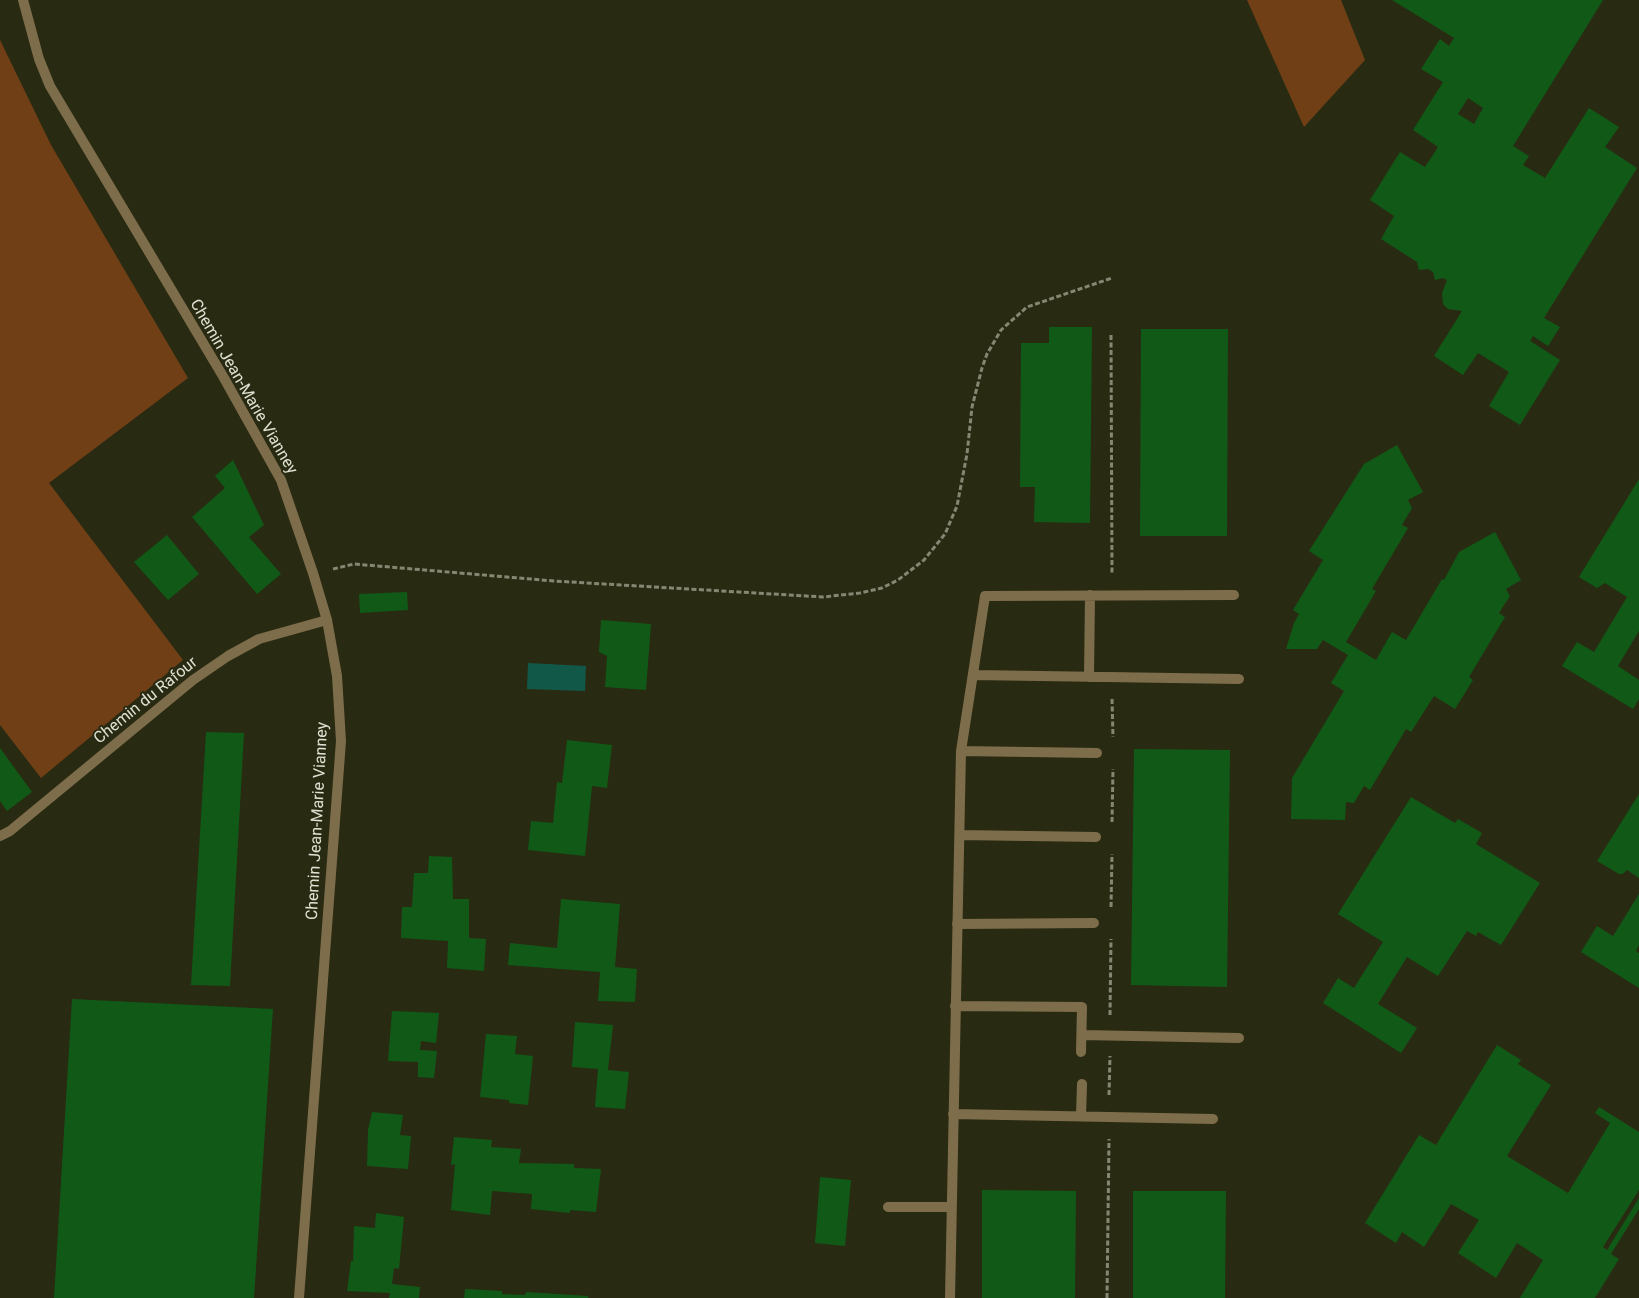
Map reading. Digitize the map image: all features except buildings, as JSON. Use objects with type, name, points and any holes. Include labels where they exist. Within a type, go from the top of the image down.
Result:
[{"type":"street","name":"Chemin Jean-Marie Vianney","points":[[23,0],[39,59],[50,86],[224,378],[281,480],[327,620],[337,676],[341,740],[299,1298]]},
{"type":"street","points":[[950,1298],[961,751],[984,596],[1234,595]]},
{"type":"street","points":[[1089,677],[1090,596]]},
{"type":"street","name":"Chemin du Rafour","points":[[0,836],[10,831],[194,680],[228,656],[259,639],[327,620]]},
{"type":"street","points":[[973,675],[1239,679]]},
{"type":"street","points":[[961,751],[1097,753]]},
{"type":"street","points":[[960,835],[1096,837]]},
{"type":"street","points":[[957,924],[1094,923]]},
{"type":"street","points":[[955,1006],[1082,1007],[1081,1052]]},
{"type":"street","points":[[1082,1035],[1239,1038]]},
{"type":"street","points":[[1081,1116],[1082,1084]]},
{"type":"street","points":[[953,1114],[1213,1119]]},
{"type":"street","points":[[888,1207],[951,1207]]},
{"type":"path","points":[[313,573],[354,564],[554,581],[823,596],[860,594],[882,588],[898,580],[924,560],[945,534],[957,506],[967,454],[972,407],[982,368],[987,354],[1001,330],[1027,307],[1112,278]]},
{"type":"path","points":[[1111,334],[1112,595]]},
{"type":"path","points":[[1112,677],[1113,744]]},
{"type":"shaded area","points":[[1247,0],[1341,0],[1365,60],[1304,127]]},
{"type":"shaded area","points":[[0,40],[51,145],[188,378],[49,483],[183,660],[41,778],[0,725]]},
{"type":"water","points":[[528,663],[586,666],[585,691],[527,689]]}]
